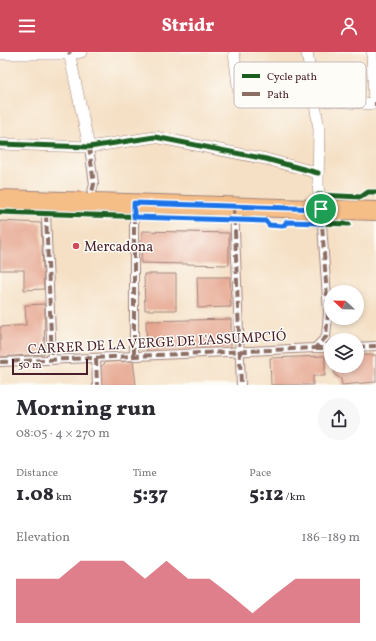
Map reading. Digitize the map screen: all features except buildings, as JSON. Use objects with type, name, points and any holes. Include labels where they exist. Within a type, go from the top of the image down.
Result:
[{"type":"main road","points":[[0,199],[376,211]]},
{"type":"street","points":[[234,52],[235,62]]},
{"type":"street","points":[[307,52],[308,62]]},
{"type":"street","points":[[372,52],[375,104]]},
{"type":"street","points":[[0,54],[73,53],[89,147],[93,188]]},
{"type":"street","points":[[315,108],[319,130],[318,195],[321,209],[328,312],[326,337],[315,348]]},
{"type":"street","points":[[0,144],[89,147],[156,137],[266,159],[318,173]]},
{"type":"street","points":[[134,203],[136,286],[134,356]]},
{"type":"street","points":[[234,206],[241,385]]},
{"type":"street","points":[[46,214],[52,360]]},
{"type":"street","points":[[364,347],[376,346]]},
{"type":"street","name":"CARRER DE LA VERGE DE L'ASSUMPCIÓ","points":[[0,362],[324,348]]},
{"type":"street","points":[[96,358],[97,385]]},
{"type":"marked path","points":[[89,147],[94,184],[92,192]]},
{"type":"marked path","points":[[134,203],[134,356]]},
{"type":"marked path","points":[[234,206],[241,385]]},
{"type":"marked path","points":[[0,362],[315,348],[326,337],[328,313],[321,209]]},
{"type":"marked path","points":[[46,214],[52,360]]},
{"type":"marked path","points":[[364,347],[376,346]]},
{"type":"marked path","points":[[315,348],[324,348]]},
{"type":"marked path","points":[[96,358],[97,385]]},
{"type":"cycle path","points":[[0,144],[89,147],[155,137],[266,159],[318,173]]},
{"type":"cycle path","points":[[318,195],[361,197],[368,192],[376,192]]},
{"type":"cycle path","points":[[0,212],[266,221],[269,225],[283,226],[287,222],[349,224]]},
{"type":"place","name":"Mercadona","points":[[76,246]]},
{"type":"route","points":[[134,203],[321,209],[322,223],[287,222],[283,226],[269,225],[266,221],[134,217],[134,203]]}]
